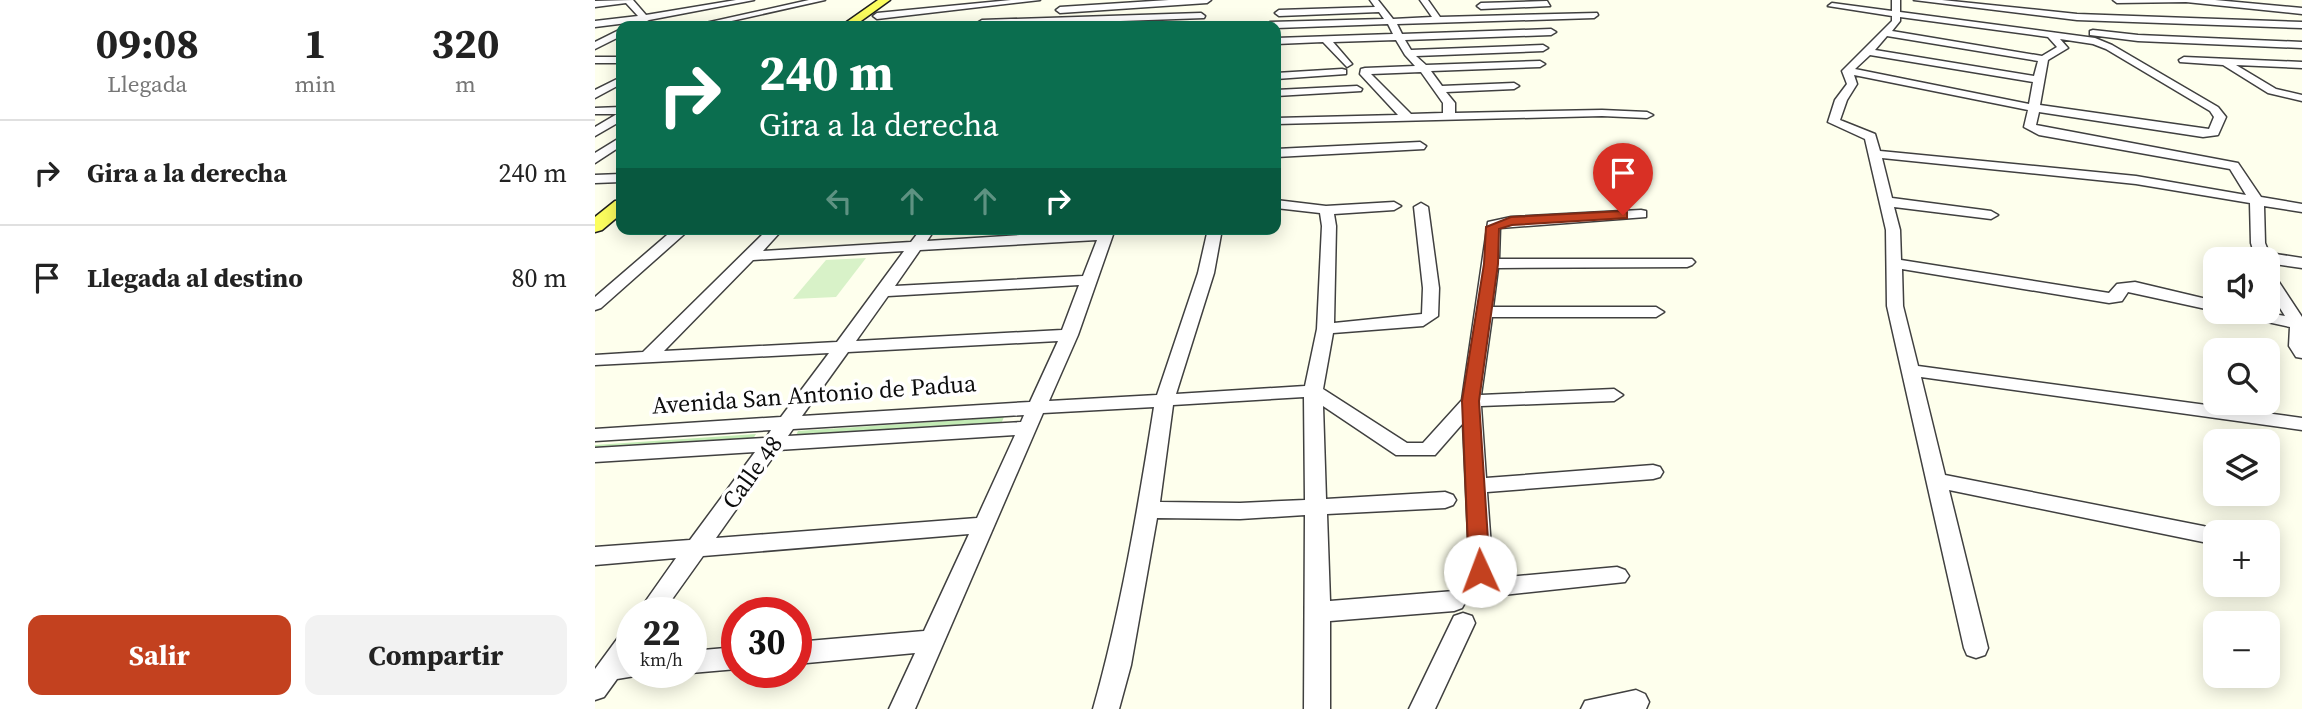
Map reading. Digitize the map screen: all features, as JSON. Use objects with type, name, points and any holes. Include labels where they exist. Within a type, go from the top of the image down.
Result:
[{"type":"main road","points":[[870,21],[890,2]]},
{"type":"main road","points":[[856,21],[890,2]]},
{"type":"main road","points":[[604,218],[616,198]]},
{"type":"street","points":[[595,4],[628,0],[645,19]]},
{"type":"street","points":[[701,0],[711,8]]},
{"type":"street","points":[[625,21],[750,0]]},
{"type":"street","points":[[776,0],[790,6]]},
{"type":"street","points":[[720,21],[821,0]]},
{"type":"street","points":[[890,2],[945,0]]},
{"type":"street","points":[[877,16],[1037,0]]},
{"type":"street","points":[[1073,0],[1087,8]]},
{"type":"street","points":[[991,16],[1207,0],[1201,21]]},
{"type":"street","points":[[1423,0],[1439,20]]},
{"type":"street","points":[[1847,71],[1869,52],[1885,33],[1898,14],[1896,0]]},
{"type":"street","points":[[1918,0],[2077,17],[2302,25]]},
{"type":"street","points":[[1972,6],[1996,0]]},
{"type":"street","points":[[2117,0],[2183,0]]},
{"type":"street","points":[[2189,0],[2302,11]]},
{"type":"street","points":[[985,21],[1005,3]]},
{"type":"street","points":[[1478,3],[1493,18]]},
{"type":"street","points":[[1478,3],[1547,4]]},
{"type":"street","points":[[2227,3],[2246,24]]},
{"type":"street","points":[[1272,21],[1279,13],[1377,4],[1391,22],[1408,53],[1440,89],[1449,103],[1449,116]]},
{"type":"street","points":[[1832,6],[2084,38],[2109,47],[2214,109],[2220,117],[2214,132],[2203,132],[2034,108],[1847,71]]},
{"type":"street","points":[[1080,21],[1087,8]]},
{"type":"street","points":[[1281,26],[1594,15]]},
{"type":"street","points":[[2077,17],[2097,33]]},
{"type":"street","points":[[641,21],[645,19]]},
{"type":"street","points":[[1955,21],[2097,33],[2302,45]]},
{"type":"street","points":[[595,24],[616,22]]},
{"type":"street","points":[[2207,23],[2240,42]]},
{"type":"street","points":[[1281,41],[1551,32]]},
{"type":"street","points":[[1885,33],[2043,59],[2063,48],[2051,35]]},
{"type":"street","points":[[1504,34],[1521,65]]},
{"type":"street","points":[[1281,75],[1345,68],[1326,40]]},
{"type":"street","points":[[2266,43],[2302,65]]},
{"type":"street","points":[[1408,53],[1543,48]]},
{"type":"street","points":[[1869,52],[2038,80]]},
{"type":"street","points":[[2043,59],[2029,124],[2033,129],[2234,166],[2257,201],[2260,247]]},
{"type":"street","points":[[595,60],[616,60]]},
{"type":"street","points":[[2184,60],[2302,65]]},
{"type":"street","points":[[2225,63],[2272,91],[2302,98]]},
{"type":"street","points":[[1406,116],[1364,72],[1540,64]]},
{"type":"street","points":[[1847,71],[1852,84],[1841,100],[1835,122],[1871,137],[1876,154],[1879,181],[1888,202],[1895,306],[1976,648]]},
{"type":"street","points":[[595,79],[616,79]]},
{"type":"street","points":[[595,95],[616,82]]},
{"type":"street","points":[[1440,89],[1514,86]]},
{"type":"street","points":[[1281,93],[1357,89]]},
{"type":"street","points":[[595,111],[616,110]]},
{"type":"street","points":[[1281,121],[1406,116],[1602,113],[1647,115]]},
{"type":"street","points":[[595,134],[616,119]]},
{"type":"street","points":[[595,134],[616,135]]},
{"type":"street","points":[[1281,153],[1420,146]]},
{"type":"street","points":[[595,159],[601,150]]},
{"type":"street","points":[[1876,154],[2136,180],[2302,208]]},
{"type":"street","points":[[595,179],[616,178]]},
{"type":"street","points":[[1888,202],[1991,215]]},
{"type":"street","points":[[1281,205],[1325,209],[1394,206]]},
{"type":"street","points":[[1325,329],[1423,321],[1430,316],[1431,288],[1421,207]]},
{"type":"street","points":[[1317,709],[1317,507],[1313,391],[1325,329],[1329,226],[1325,209]]},
{"type":"street","points":[[1617,576],[1494,587],[1486,584],[1480,571],[1471,401],[1491,264],[1492,227],[1497,223],[1641,214]]},
{"type":"street","points":[[595,305],[676,235]]},
{"type":"street","points":[[647,358],[770,235]]},
{"type":"street","points":[[749,256],[923,237],[997,235]]},
{"type":"street","points":[[902,709],[1069,335],[1106,235]]},
{"type":"street","points":[[1106,709],[1118,665],[1148,510],[1164,400],[1192,320],[1213,235]]},
{"type":"street","name":"Calle 48","points":[[661,597],[923,237]]},
{"type":"street","points":[[2280,260],[2302,263]]},
{"type":"street","points":[[1491,264],[1687,262]]},
{"type":"street","points":[[1894,263],[2109,298],[2116,298],[2123,287],[2135,287],[2203,303]]},
{"type":"street","points":[[884,291],[1089,280]]},
{"type":"street","points":[[2280,295],[2298,324],[2298,346],[2302,353]]},
{"type":"street","points":[[1483,312],[1656,312]]},
{"type":"street","points":[[2280,320],[2298,324]]},
{"type":"street","points":[[595,360],[1069,335]]},
{"type":"street","points":[[1910,370],[2302,424]]},
{"type":"street","points":[[1313,391],[1403,450],[1420,452],[1428,450],[1471,401],[1614,395]]},
{"type":"street","name":"Avenida San Antonio de Padua","points":[[595,435],[1313,391]]},
{"type":"street","name":"Avenida San Antonio de Padua","points":[[595,455],[1026,428]]},
{"type":"street","points":[[595,455],[616,433]]},
{"type":"street","points":[[1477,486],[1653,472]]},
{"type":"street","points":[[1936,480],[2203,534]]},
{"type":"street","points":[[1148,510],[1240,511],[1445,500]]},
{"type":"street","points":[[595,556],[984,525]]},
{"type":"street","points":[[1318,612],[1459,612],[1422,709]]},
{"type":"street","points":[[812,652],[931,641]]},
{"type":"street","points":[[1594,709],[1636,702]]},
{"type":"green space","points":[[866,258],[836,297],[793,299],[826,260]]},
{"type":"green space","points":[[1004,417],[1001,424],[795,437],[798,431]]},
{"type":"green space","points":[[756,434],[753,439],[595,450],[595,445]]},
{"type":"route","points":[[1480,571],[1471,401],[1491,264],[1492,227],[1497,223],[1511,221],[1623,215]]}]
